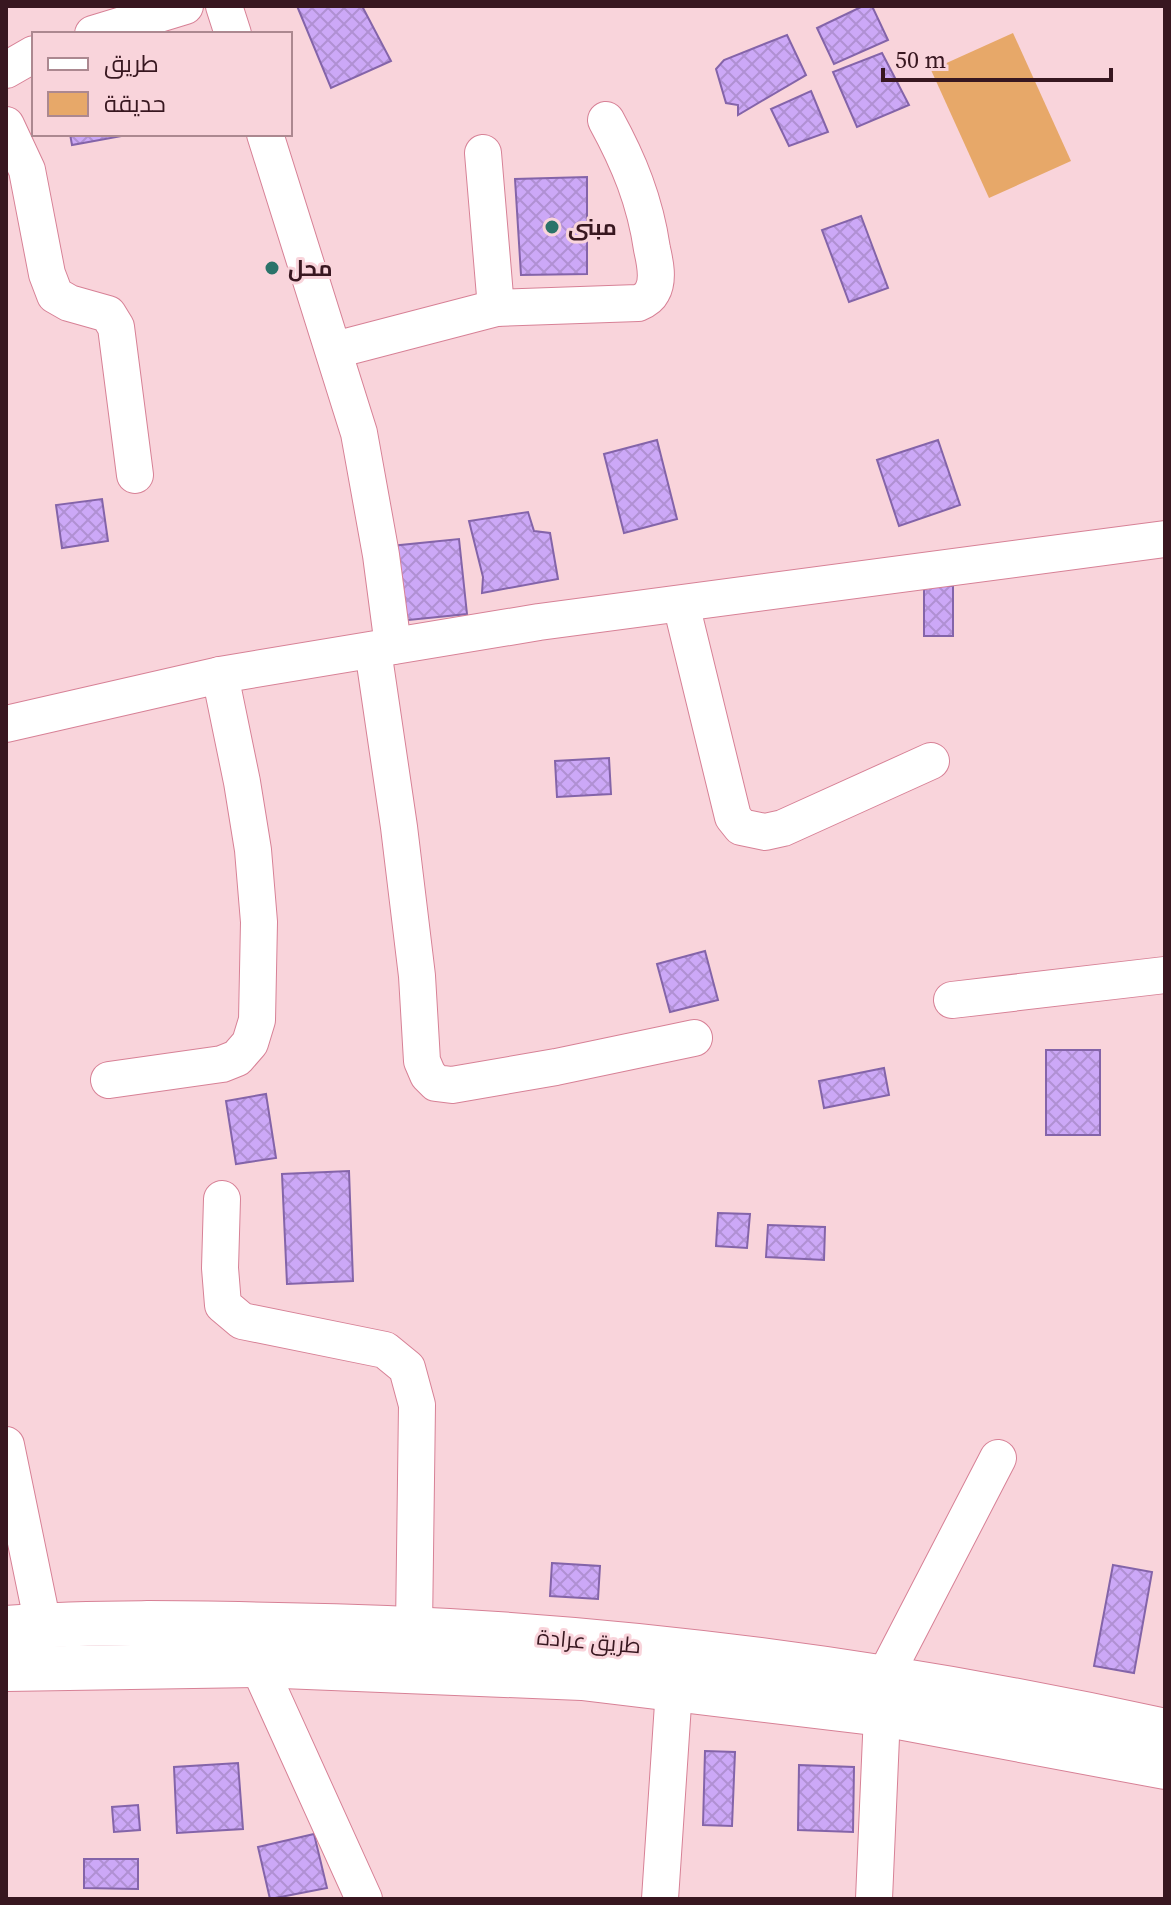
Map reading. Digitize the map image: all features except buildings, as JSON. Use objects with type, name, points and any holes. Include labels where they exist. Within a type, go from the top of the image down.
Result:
[{"type":"main road","name":"طريق عرادة","points":[[25,1627],[174,1623],[414,1628],[612,1642],[765,1659],[883,1695],[1165,1767]]},
{"type":"main road","name":"طريق عرادة","points":[[6,1669],[258,1665],[567,1677],[674,1689],[883,1695],[981,1692],[1165,1731]]},
{"type":"street","points":[[100,32],[185,6]]},
{"type":"street","points":[[224,6],[232,32]]},
{"type":"street","points":[[6,70],[32,55]]},
{"type":"street","points":[[335,350],[496,308],[638,303],[647,299],[653,292],[655,264],[641,193],[606,120]]},
{"type":"street","points":[[6,125],[27,170],[47,274],[55,295],[69,303],[108,314],[116,327],[135,475]]},
{"type":"street","points":[[266,136],[359,433],[381,555],[383,648],[417,976],[422,1061],[428,1075],[436,1083],[452,1085],[694,1038]]},
{"type":"street","points":[[483,153],[496,308]]},
{"type":"street","points":[[6,724],[220,675],[539,622],[1165,539]]},
{"type":"street","points":[[681,604],[733,817],[741,827],[765,832],[783,828],[931,761]]},
{"type":"street","points":[[109,1080],[222,1064],[237,1058],[250,1043],[257,1020],[259,922],[253,850],[220,675]]},
{"type":"street","points":[[952,1000],[1165,975]]},
{"type":"street","points":[[222,1199],[220,1268],[223,1305],[242,1321],[385,1350],[407,1368],[417,1405],[414,1628]]},
{"type":"street","points":[[6,1445],[25,1627]]},
{"type":"street","points":[[874,1899],[883,1695],[998,1458]]},
{"type":"street","points":[[258,1665],[364,1899]]},
{"type":"street","points":[[660,1899],[674,1689]]},
{"type":"green space","points":[[1013,33],[1071,161],[989,198],[931,70]]},
{"type":"place","name":"مبنى","points":[[552,227]]},
{"type":"place","name":"محل","points":[[272,268]]}]
